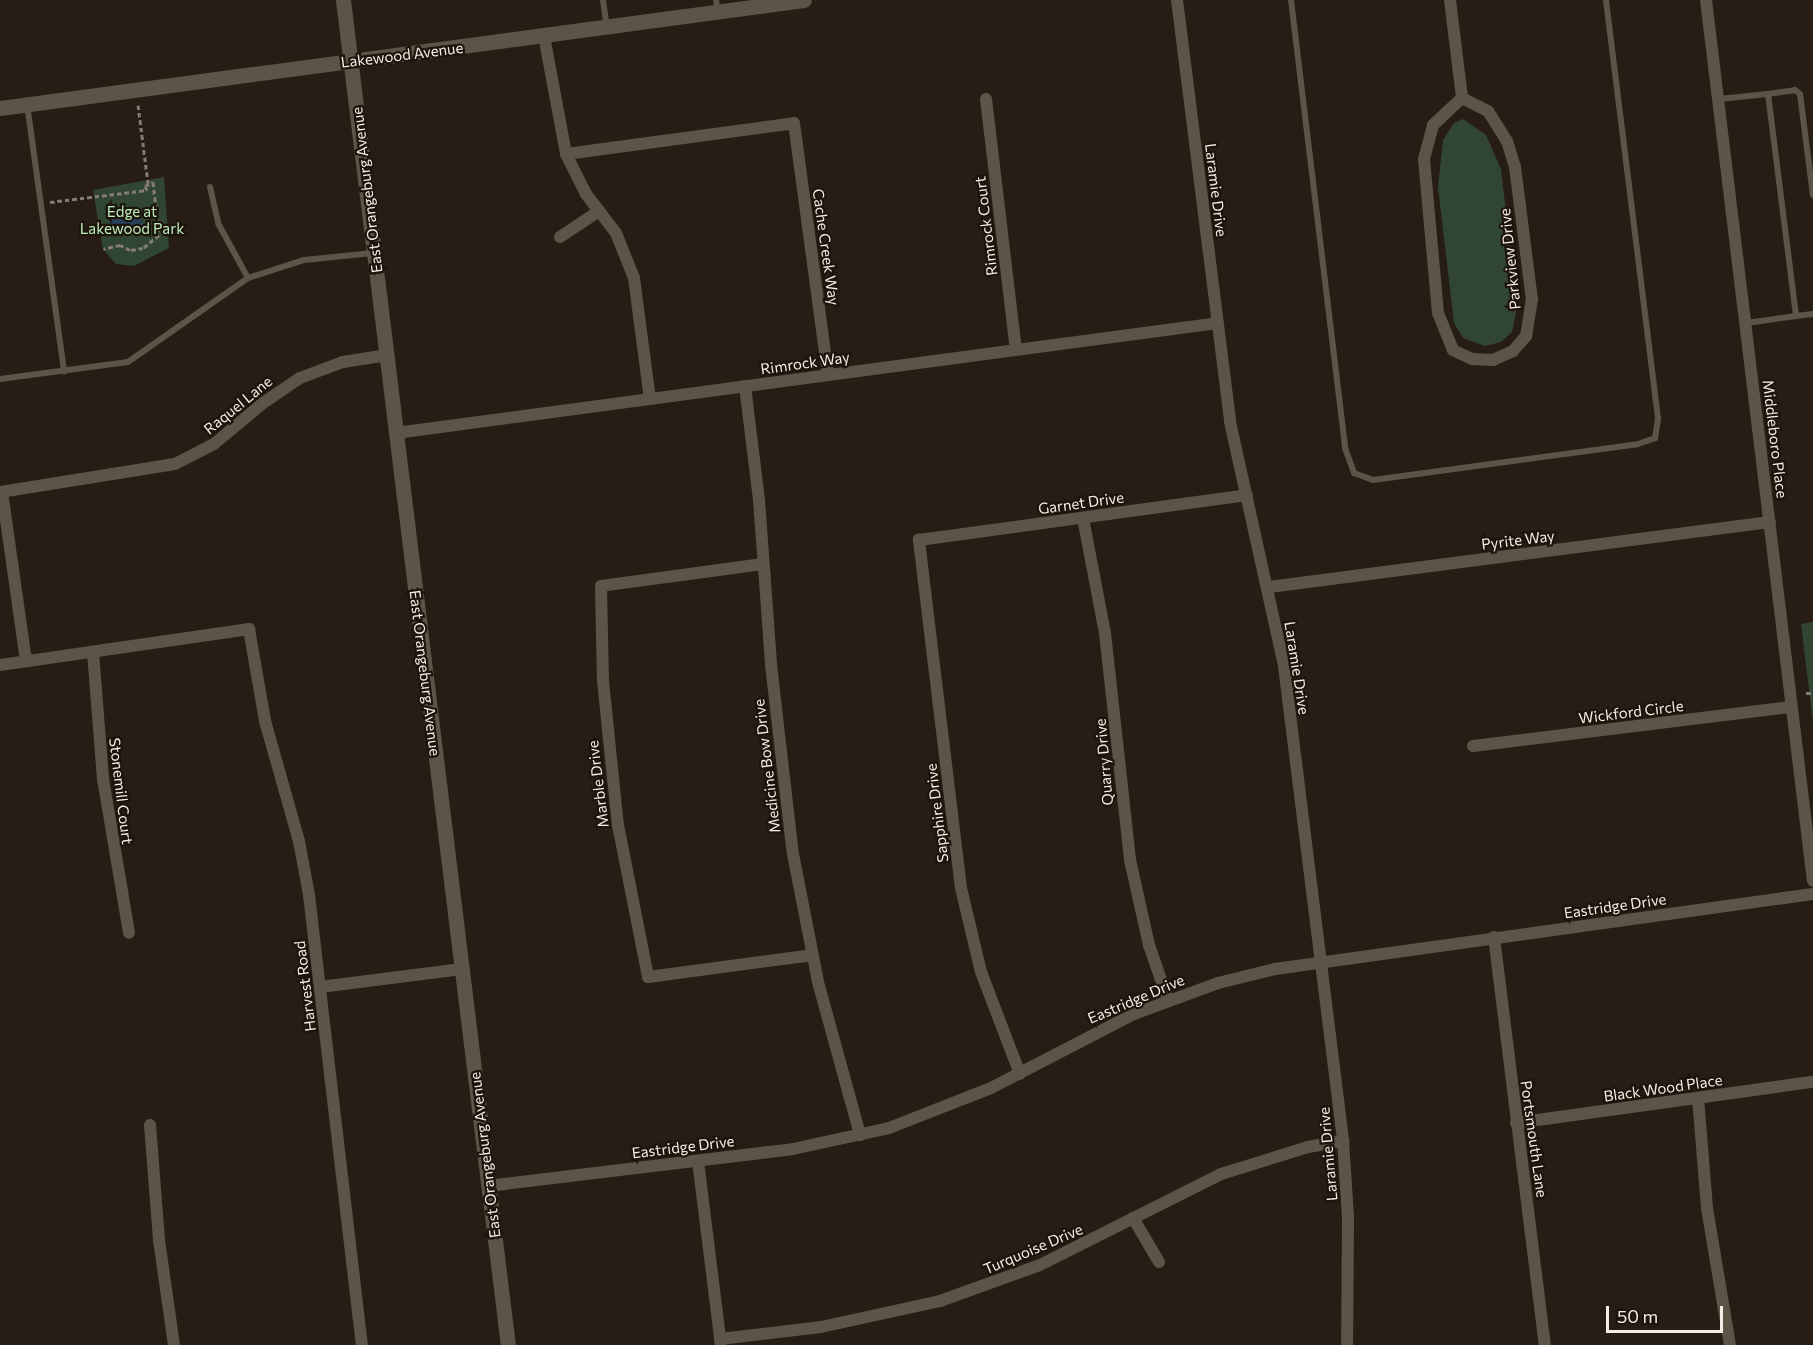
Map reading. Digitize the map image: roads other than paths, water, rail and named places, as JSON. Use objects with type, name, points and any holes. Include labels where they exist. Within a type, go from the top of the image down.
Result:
[{"type":"street","name":"East Orangeburg Avenue","points":[[343,0],[508,1345]]},
{"type":"street","name":"Lakewood Avenue","points":[[0,108],[607,28],[717,6],[804,0]]},
{"type":"street","name":"Laramie Drive","points":[[1177,0],[1230,422],[1269,587],[1284,666],[1343,1141],[1348,1227],[1347,1345]]},
{"type":"street","points":[[1450,0],[1462,98]]},
{"type":"street","name":"Middleboro Place","points":[[1706,0],[1813,881]]},
{"type":"street","points":[[544,36],[566,154],[599,211],[616,233],[634,278],[650,399]]},
{"type":"street","name":"Parkview Drive","points":[[1462,98],[1488,111],[1507,141],[1515,167],[1532,299],[1526,336],[1513,351],[1494,360],[1472,359],[1453,350],[1438,313],[1424,159],[1433,125],[1462,98]]},
{"type":"street","name":"Rimrock Court","points":[[986,99],[1016,349]]},
{"type":"street","name":"Cache Creek Way","points":[[566,154],[794,123],[828,375]]},
{"type":"street","points":[[560,237],[599,211]]},
{"type":"street","name":"Rimrock Way","points":[[396,433],[1218,323]]},
{"type":"street","name":"Raquel Lane","points":[[1,492],[175,464],[214,444],[263,403],[300,378],[343,362],[387,355]]},
{"type":"street","name":"Medicine Bow Drive","points":[[745,386],[781,768],[812,955],[860,1135]]},
{"type":"street","points":[[1,492],[26,661]]},
{"type":"street","name":"Garnet Drive","points":[[919,540],[1248,495]]},
{"type":"street","name":"Quarry Drive","points":[[1083,518],[1105,633],[1130,860],[1147,935],[1168,1000]]},
{"type":"street","name":"Pyrite Way","points":[[1269,587],[1770,522]]},
{"type":"street","name":"Sapphire Drive","points":[[919,540],[961,888],[981,972],[1020,1074]]},
{"type":"street","name":"Marble Drive","points":[[763,564],[600,586],[603,681],[614,793],[648,977],[812,955]]},
{"type":"street","name":"Harvest Road","points":[[93,652],[249,629],[265,721],[299,841],[320,987],[362,1345]]},
{"type":"street","points":[[0,665],[93,652]]},
{"type":"street","name":"Stonemill Court","points":[[93,652],[103,779],[129,933]]},
{"type":"street","name":"Wickford Circle","points":[[1473,746],[1792,707]]},
{"type":"street","name":"Eastridge Drive","points":[[488,1186],[793,1149],[860,1135],[935,1112],[1020,1074],[1080,1040],[1168,1000],[1218,983],[1320,960],[1813,894]]},
{"type":"street","name":"Portsmouth Lane","points":[[1494,937],[1545,1345]]},
{"type":"street","points":[[320,987],[462,969]]},
{"type":"street","name":"Black Wood Place","points":[[1516,1123],[1813,1082]]},
{"type":"street","points":[[1698,1098],[1707,1208],[1730,1345]]},
{"type":"street","points":[[150,1125],[159,1240],[174,1345]]},
{"type":"street","name":"Turquoise Drive","points":[[721,1342],[821,1327],[940,1301],[1040,1265],[1221,1174],[1308,1147],[1343,1141]]},
{"type":"street","points":[[698,1161],[721,1342]]},
{"type":"street","points":[[1133,1218],[1159,1262]]},
{"type":"lane","points":[[603,0],[607,28]]},
{"type":"lane","points":[[1291,0],[1345,448],[1354,473],[1373,480],[1638,444],[1655,438],[1658,418],[1606,0]]},
{"type":"lane","points":[[1719,99],[1795,90],[1800,94],[1813,195]]},
{"type":"lane","points":[[1768,94],[1796,316]]},
{"type":"lane","points":[[27,104],[64,370]]},
{"type":"lane","points":[[210,187],[218,223],[248,278]]},
{"type":"lane","points":[[0,379],[128,362],[144,354],[248,278],[304,260],[374,253]]},
{"type":"lane","points":[[1745,324],[1813,314]]},
{"type":"water","points":[[117,214],[123,220],[141,217],[143,230],[120,233],[115,228],[110,229],[108,215]]},
{"type":"park label","name":"Edge at Lakewood Park","points":[[132,220]]}]
